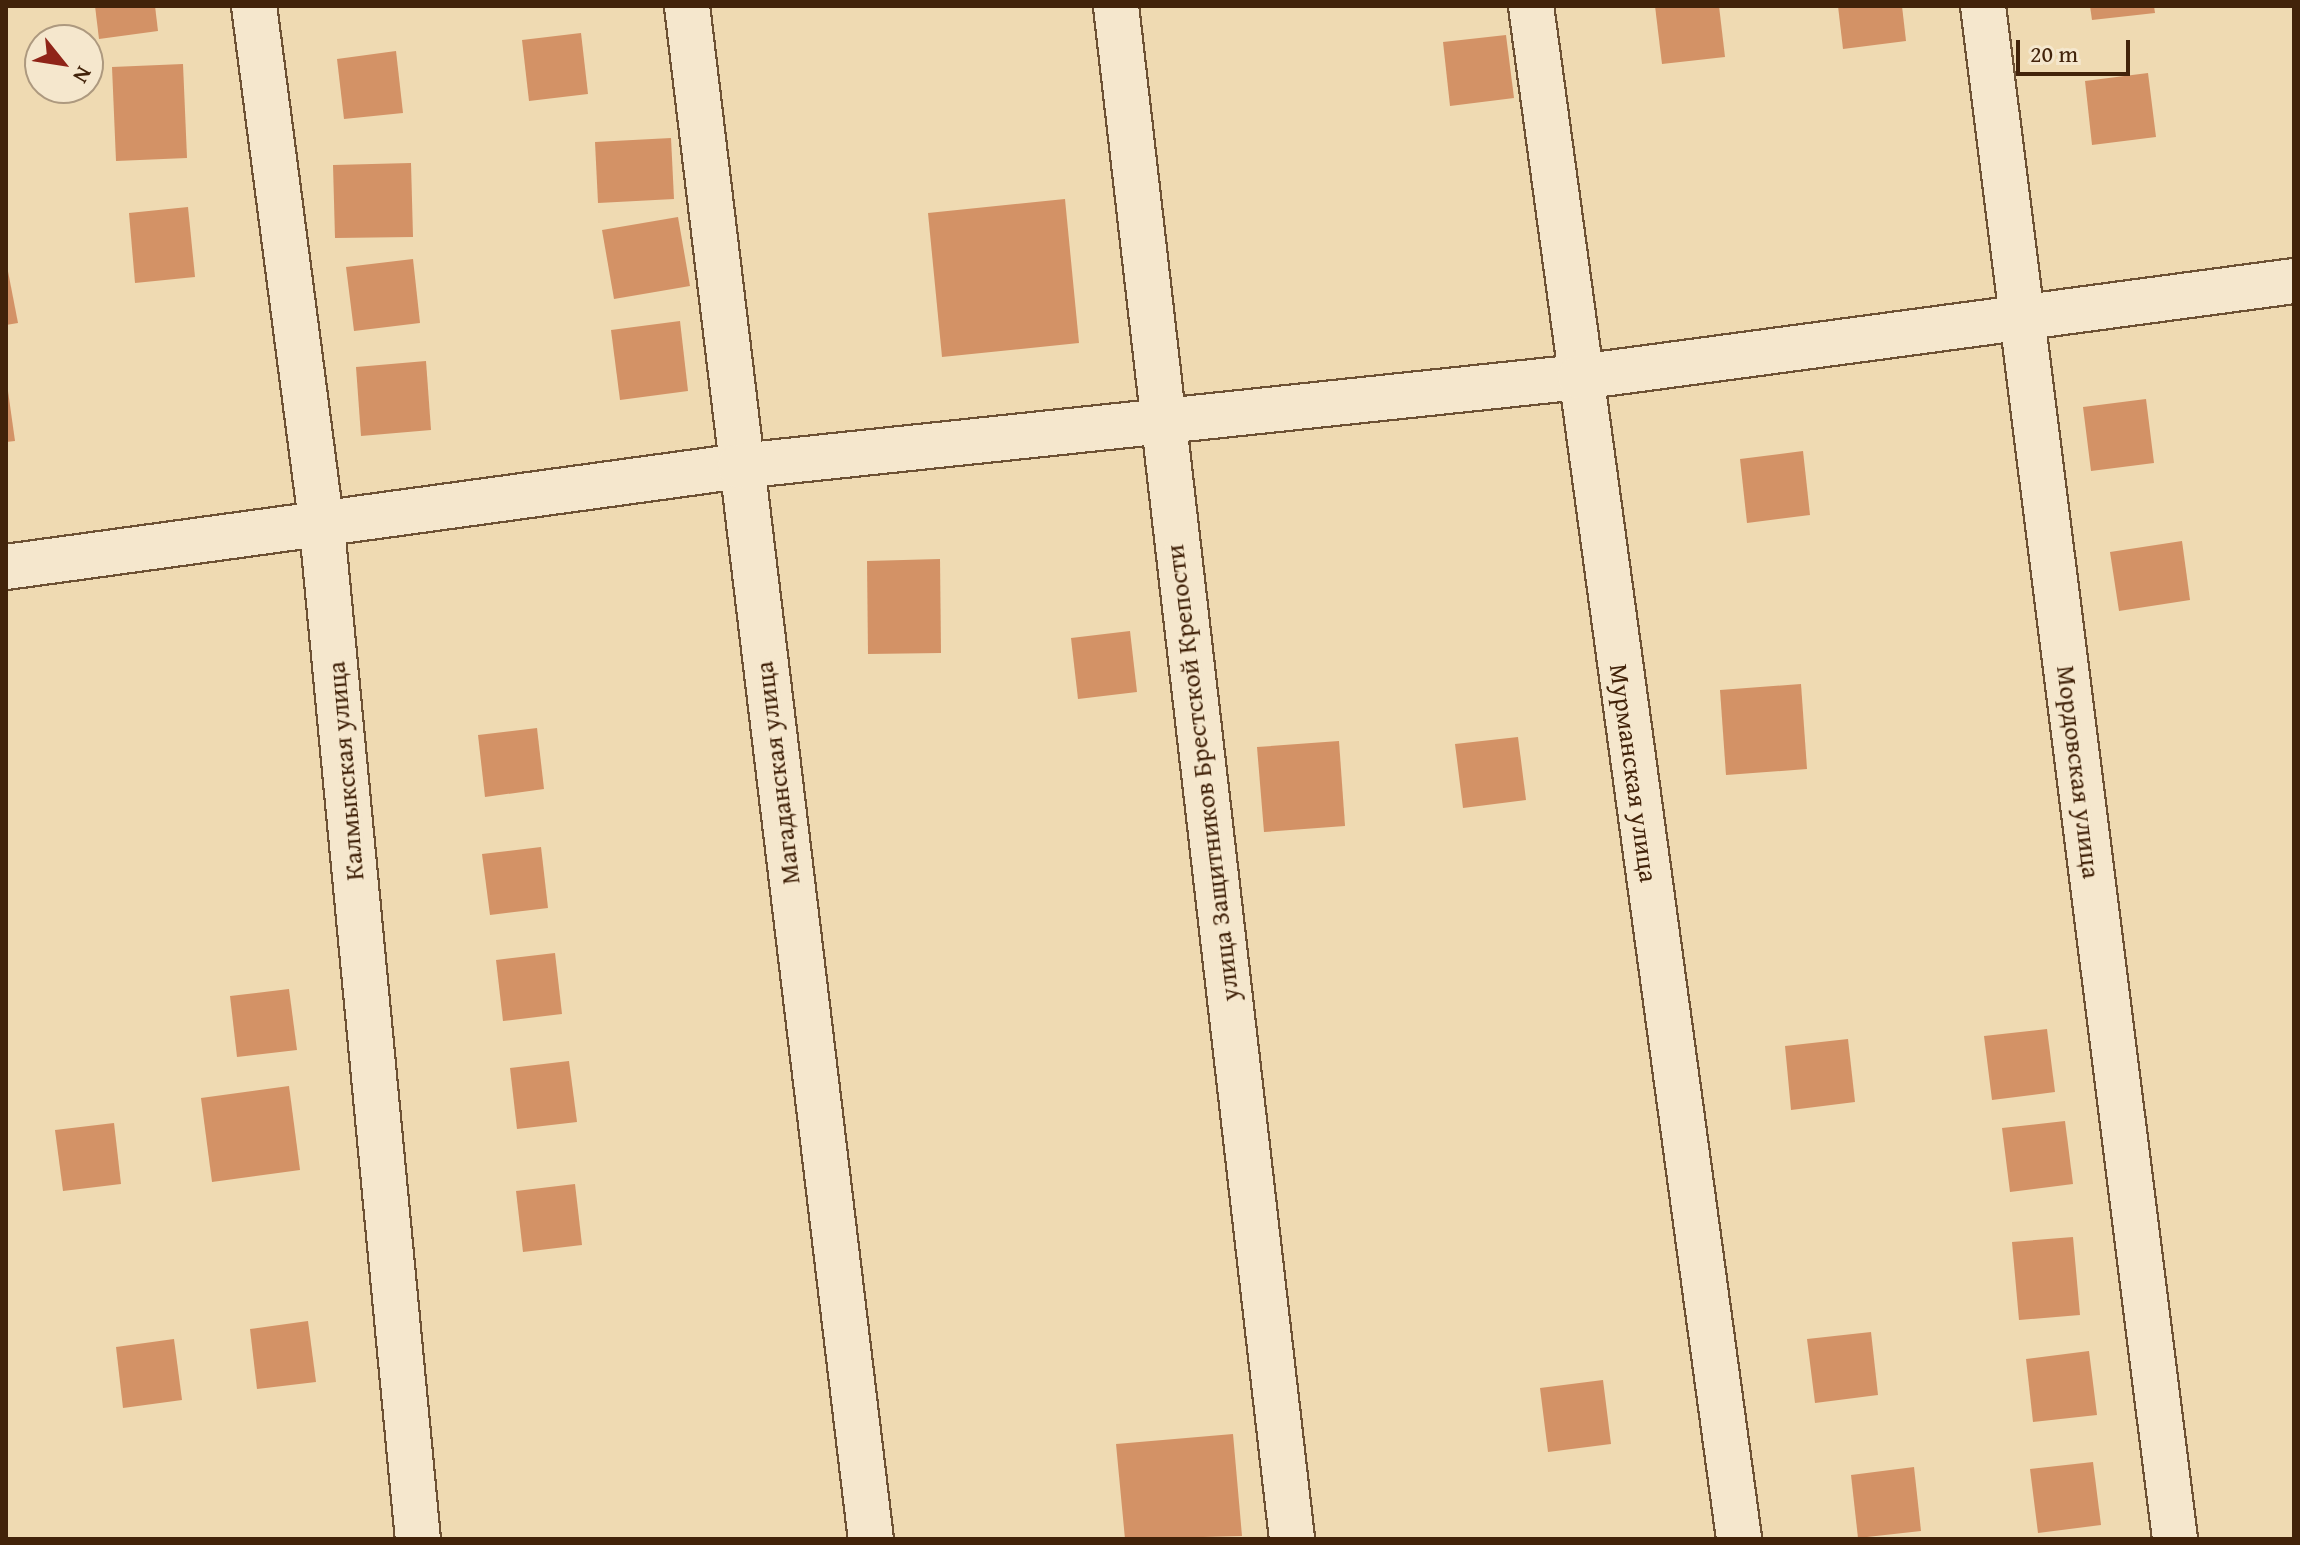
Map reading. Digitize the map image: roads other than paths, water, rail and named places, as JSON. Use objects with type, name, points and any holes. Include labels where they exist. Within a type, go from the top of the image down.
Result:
[{"type":"street","name":"Калмыкская улица","points":[[254,6],[322,528],[418,1539]]},
{"type":"street","name":"Магаданская улица","points":[[687,6],[871,1539]]},
{"type":"street","name":"улица Защитников Брестской Крепости","points":[[1116,6],[1161,422],[1292,1539]]},
{"type":"street","name":"Мурманская улица","points":[[1531,6],[1739,1539]]},
{"type":"street","name":"Мордовская улица","points":[[1983,6],[2175,1539]]},
{"type":"street","points":[[6,567],[322,528],[740,466],[1580,377],[2294,281]]}]
